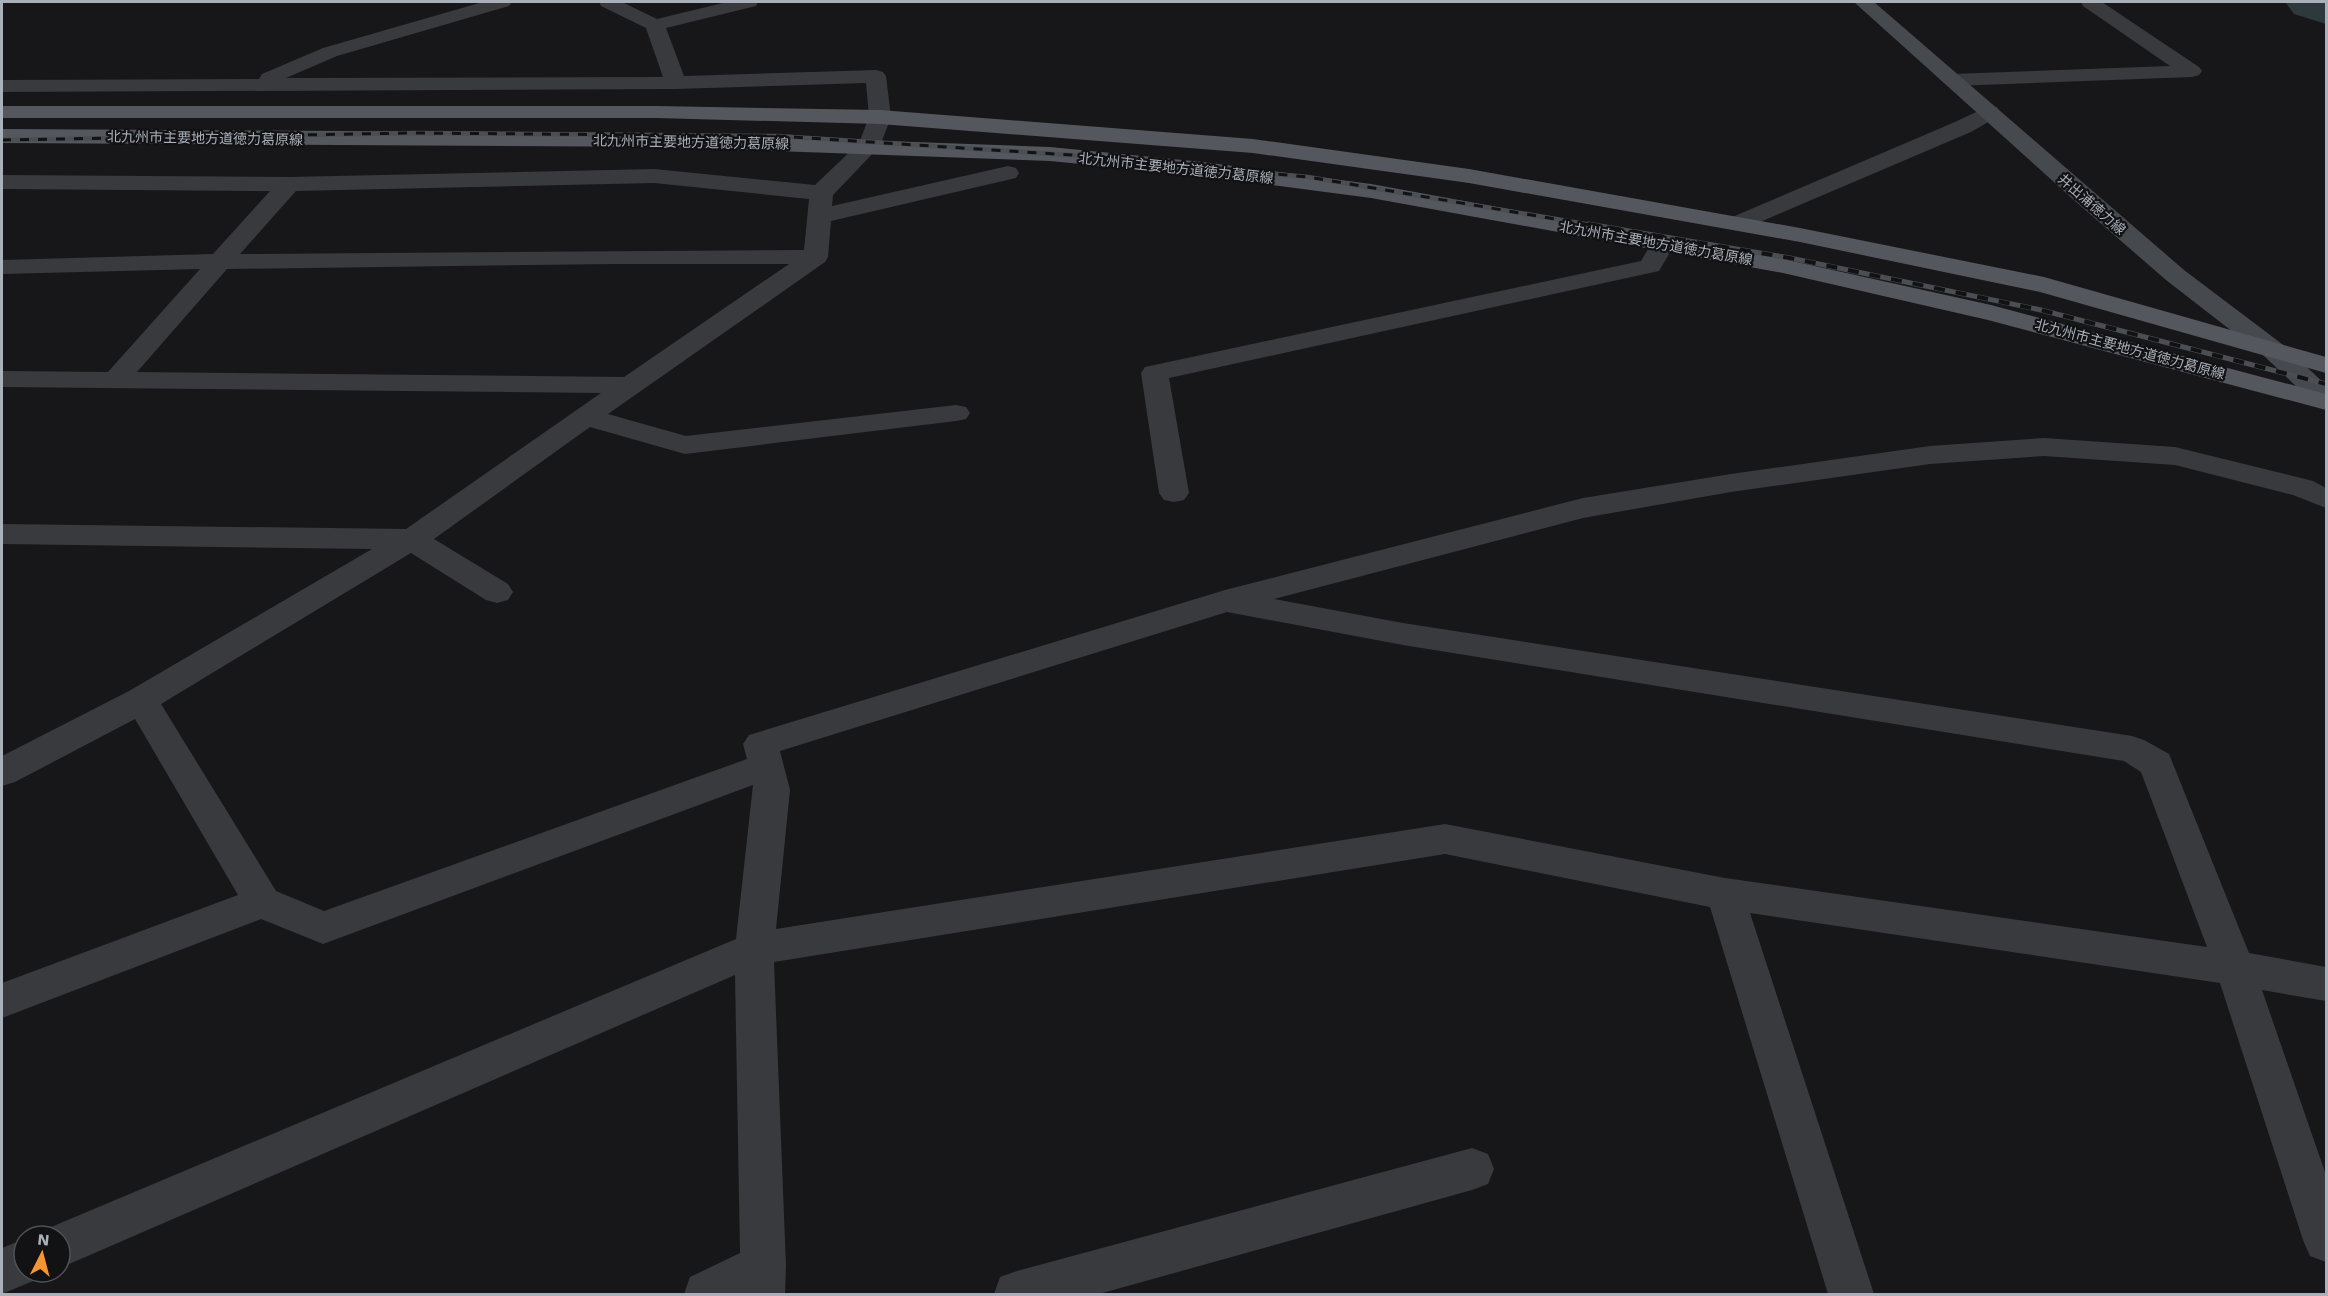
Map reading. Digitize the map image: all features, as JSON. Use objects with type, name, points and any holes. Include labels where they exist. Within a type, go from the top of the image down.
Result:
[{"type":"main road","name":"井出浦徳力線","points":[[1863,2],[2175,275],[2273,350],[2326,401]]},
{"type":"main road","name":"北九州市主要地方道徳力葛原線","points":[[2,112],[657,112],[880,117],[1253,146],[1469,176],[1738,223],[2044,285],[2326,365]]},
{"type":"main road","name":"北九州市主要地方道徳力葛原線","points":[[2,136],[670,140],[1050,154],[1203,169],[1371,191],[1783,266],[1990,313],[2326,401]]},
{"type":"street","points":[[256,84],[330,52],[502,2]]},
{"type":"street","points":[[609,2],[655,26],[749,2]]},
{"type":"street","points":[[1953,80],[2192,71],[2090,2]]},
{"type":"street","points":[[655,26],[675,83]]},
{"type":"street","points":[[2,86],[675,83],[876,76],[880,117],[869,146],[820,205],[816,257]]},
{"type":"street","points":[[1738,223],[1963,127],[1989,112]]},
{"type":"street","points":[[2,182],[289,184],[654,176],[820,205],[1008,173]]},
{"type":"street","points":[[115,380],[289,184]]},
{"type":"street","points":[[1174,493],[1155,373],[1650,267],[1663,244]]},
{"type":"street","points":[[2,267],[220,261],[627,256],[816,257]]},
{"type":"street","points":[[10,761],[141,700],[412,539],[816,257]]},
{"type":"street","points":[[2,379],[630,385]]},
{"type":"street","points":[[586,417],[685,445],[956,413]]},
{"type":"street","points":[[707,1294],[762,1280],[754,950],[772,790],[762,744],[1225,601],[1583,508],[1731,483],[1930,455],[2044,447],[2175,456],[2303,488],[2326,499]]},
{"type":"street","points":[[2,534],[412,539],[497,592]]},
{"type":"street","points":[[1225,601],[1403,634],[2133,749],[2156,764],[2235,968],[2326,1240]]},
{"type":"street","points":[[141,700],[262,902],[323,928],[766,766]]},
{"type":"street","points":[[72,1241],[754,950],[1445,839],[1725,894],[2235,968],[2326,984]]},
{"type":"street","points":[[1725,894],[1851,1294]]},
{"type":"street","points":[[2,1000],[262,902]]},
{"type":"street","points":[[1017,1294],[1472,1169]]},
{"type":"waterway","points":[[2314,2],[2326,7]]},
{"type":"railway","points":[[2,140],[413,133],[777,136],[1086,156],[1308,177],[1597,226]]},
{"type":"railway","points":[[1588,224],[1790,258],[2041,310],[2326,384]]}]
